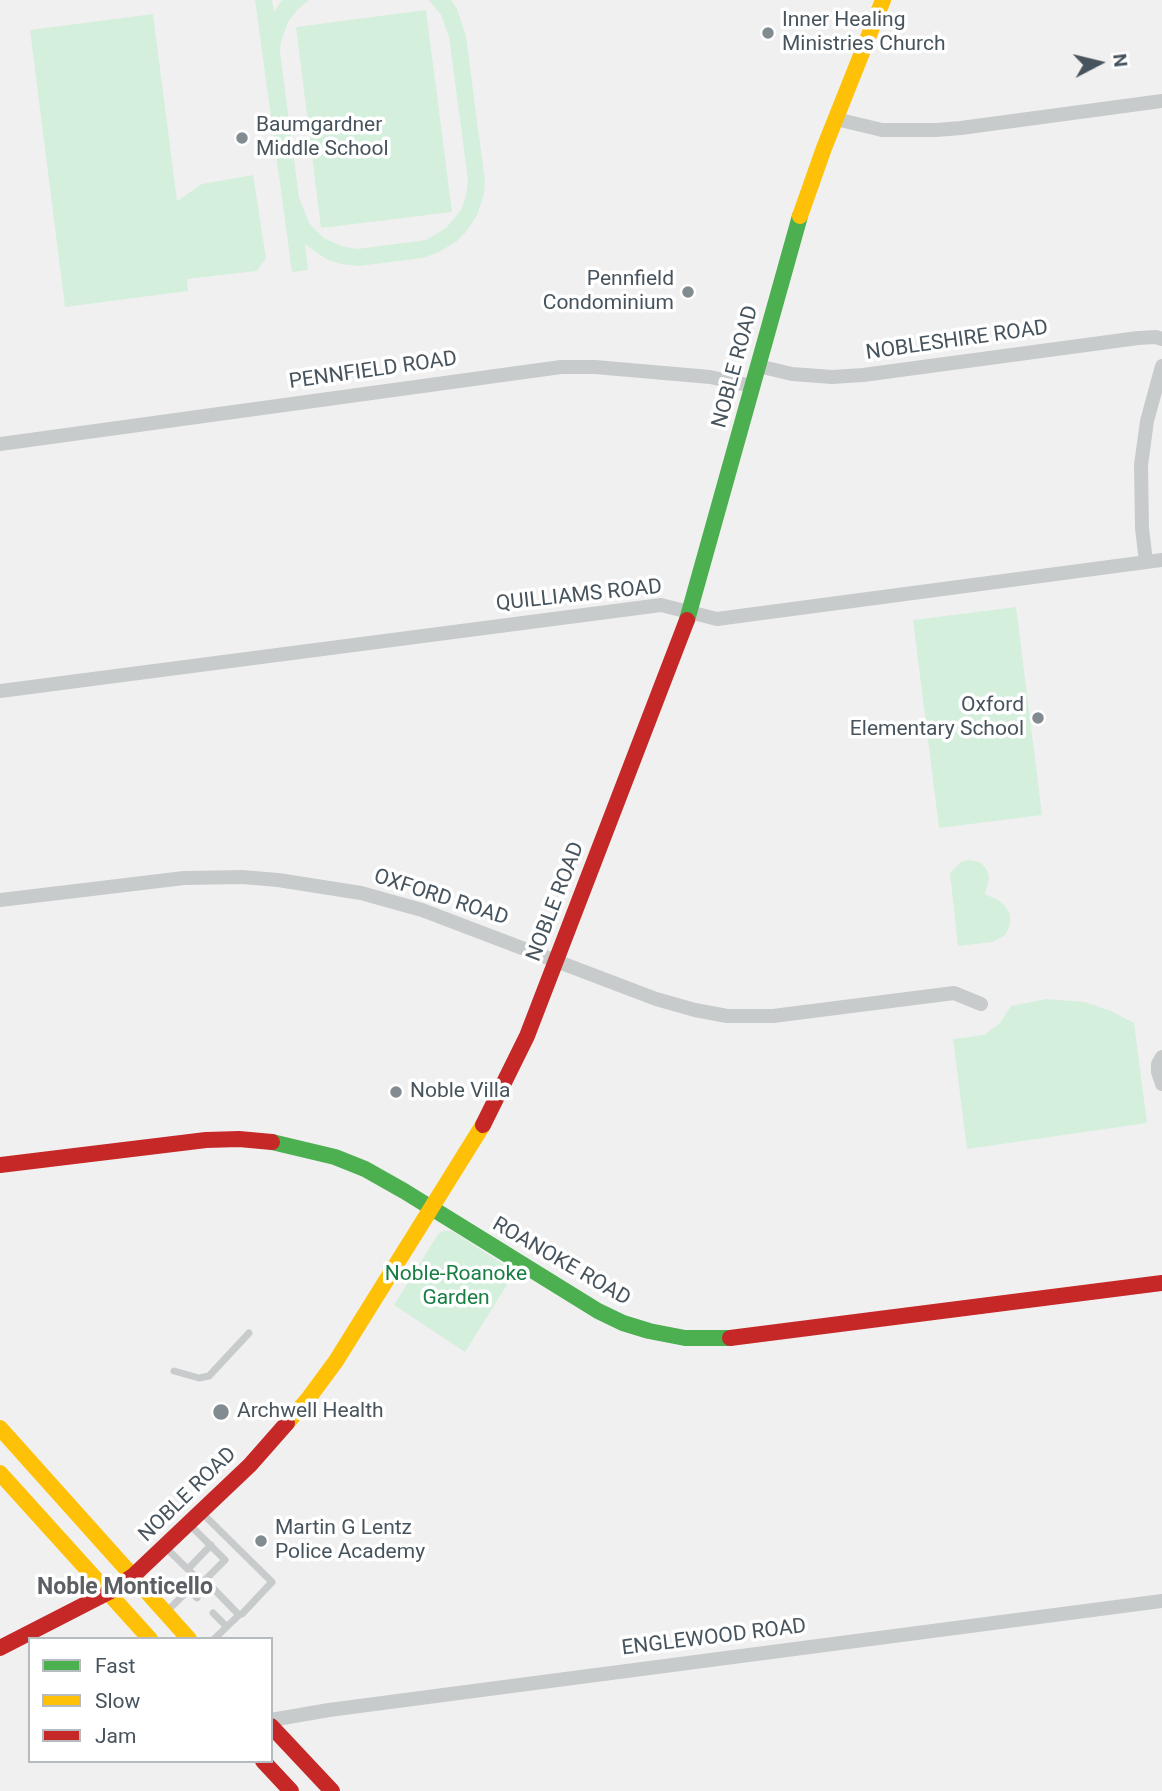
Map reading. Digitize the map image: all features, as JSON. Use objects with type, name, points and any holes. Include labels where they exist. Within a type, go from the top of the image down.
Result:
[{"type":"main road","name":"NOBLE ROAD","points":[[0,1648],[109,1592],[133,1576],[275,1438],[322,1381],[480,1129],[527,1035],[689,611],[798,220],[883,0]]},
{"type":"main road","name":"ROANOKE ROAD","points":[[0,1165],[188,1141],[248,1140],[292,1146],[335,1157],[365,1169],[604,1314],[649,1332],[685,1338],[734,1338],[1162,1283]]},
{"type":"main road","points":[[0,1428],[187,1637]]},
{"type":"main road","points":[[0,1472],[148,1637]]},
{"type":"main road","points":[[34,1510],[56,1490]]},
{"type":"main road","points":[[273,1728],[332,1791]]},
{"type":"main road","points":[[265,1763],[291,1791]]},
{"type":"street","points":[[836,119],[882,130],[936,130],[1162,100]]},
{"type":"street","name":"NOBLESHIRE ROAD","points":[[758,366],[792,374],[832,377],[863,375],[1138,338],[1162,339]]},
{"type":"street","points":[[1146,562],[1141,465],[1147,421],[1162,366]]},
{"type":"street","name":"PENNFIELD ROAD","points":[[0,444],[561,367],[595,367],[710,377],[752,386]]},
{"type":"street","name":"QUILLIAMS ROAD","points":[[0,691],[661,605],[717,619],[1162,561]]},
{"type":"street","name":"OXFORD ROAD","points":[[0,900],[184,877],[278,880],[332,887],[394,902],[449,920],[662,1001],[727,1016],[760,1017],[950,994],[960,995],[981,1004]]},
{"type":"street","points":[[1162,1056],[1157,1072],[1162,1084]]},
{"type":"street","name":"ENGLEWOOD ROAD","points":[[273,1720],[1162,1601]]},
{"type":"lane","points":[[174,1371],[199,1378],[209,1376],[249,1333]]},
{"type":"lane","points":[[165,1613],[225,1560],[211,1545],[195,1517]]},
{"type":"lane","points":[[195,1517],[272,1582],[216,1637]]},
{"type":"lane","points":[[188,1569],[211,1545]]},
{"type":"lane","points":[[165,1546],[200,1582],[209,1584],[239,1615]]},
{"type":"lane","points":[[189,1589],[197,1598]]},
{"type":"lane","points":[[213,1613],[226,1626]]},
{"type":"green space","points":[[255,0],[272,0],[274,12],[282,0],[309,0],[288,22],[280,52],[299,197],[309,223],[324,238],[341,246],[357,249],[426,240],[446,228],[461,210],[468,180],[449,37],[441,15],[429,0],[451,0],[466,36],[485,182],[477,215],[457,241],[423,258],[359,266],[326,259],[305,244],[308,270],[292,272]]},
{"type":"green space","points":[[426,10],[452,212],[321,228],[296,27]]},
{"type":"green space","points":[[153,14],[177,201],[202,184],[253,175],[266,258],[257,271],[187,279],[188,291],[65,307],[30,30]]},
{"type":"green space","points":[[1016,607],[1042,815],[939,828],[913,620]]},
{"type":"green space","points":[[961,862],[980,862],[985,867],[989,879],[985,894],[1005,906],[1010,914],[1010,923],[1005,935],[993,942],[958,946],[950,873]]},
{"type":"green space","points":[[1046,999],[1085,1002],[1134,1023],[1147,1123],[967,1149],[953,1039],[984,1035],[1000,1023],[1011,1006]]},
{"type":"green space","name":"Noble-Roanoke Garden","points":[[452,1231],[515,1272],[465,1352],[394,1305],[438,1234]]},
{"type":"traffic: fast","points":[[687,620],[800,216]]},
{"type":"traffic: fast","points":[[272,1142],[335,1157],[365,1169],[598,1311],[623,1323],[685,1338],[730,1338]]},
{"type":"traffic: slow","points":[[800,216],[883,0]]},
{"type":"traffic: slow","points":[[287,1423],[336,1361],[483,1125]]},
{"type":"traffic: slow","points":[[0,1428],[187,1637]]},
{"type":"traffic: slow","points":[[0,1473],[148,1637]]},
{"type":"traffic: jam","points":[[483,1125],[527,1036],[687,620]]},
{"type":"traffic: jam","points":[[0,1165],[206,1140],[272,1142]]},
{"type":"traffic: jam","points":[[730,1338],[1162,1283]]},
{"type":"traffic: jam","points":[[0,1648],[109,1592],[133,1576],[250,1465],[287,1423]]},
{"type":"traffic: jam","points":[[273,1728],[332,1791]]},
{"type":"traffic: jam","points":[[265,1763],[291,1791]]},
{"type":"place","name":"Inner Healing Ministries Church","points":[[768,33]]},
{"type":"place","name":"Baumgardner Middle School","points":[[242,138]]},
{"type":"place","name":"Pennfield Condominium","points":[[688,292]]},
{"type":"place","name":"Oxford Elementary School","points":[[1038,718]]},
{"type":"place","name":"Noble Villa","points":[[396,1092]]},
{"type":"place","name":"Archwell Health","points":[[221,1412]]},
{"type":"place","name":"Martin G Lentz Police Academy","points":[[261,1541]]},
{"type":"district","name":"Noble Monticello","points":[[125,1588]]}]
